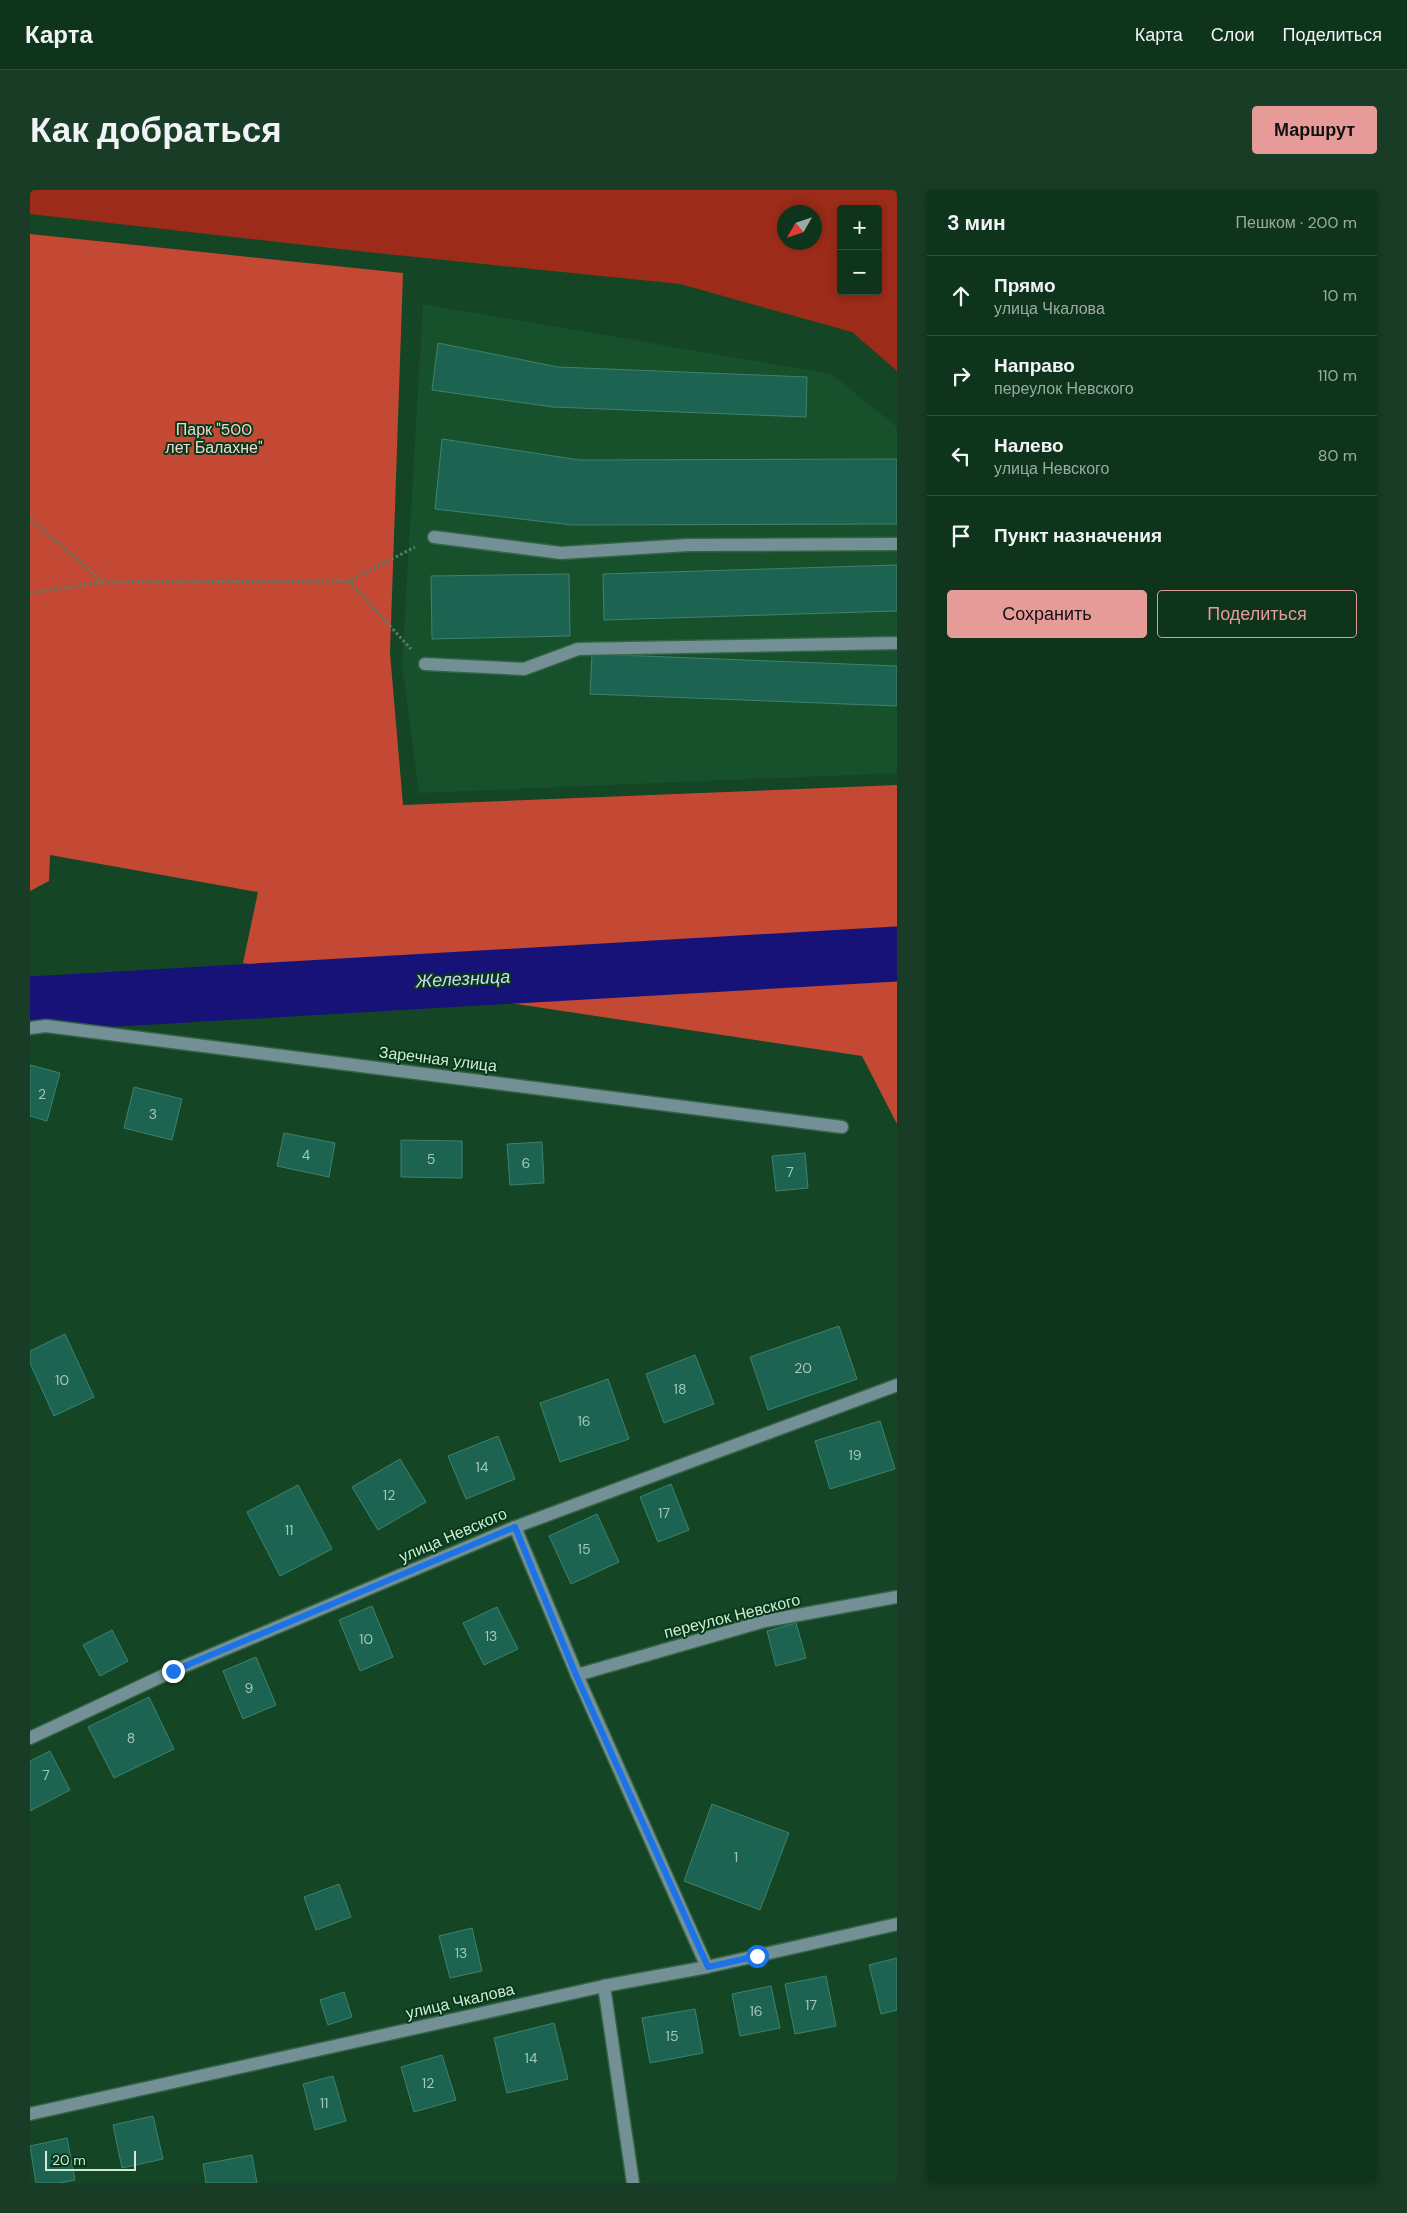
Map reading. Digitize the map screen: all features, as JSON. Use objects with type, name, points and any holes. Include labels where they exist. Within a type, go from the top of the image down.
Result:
[{"type":"street","points":[[434,537],[560,553],[688,545],[897,544]]},
{"type":"street","points":[[425,664],[524,668],[578,649],[897,643]]},
{"type":"street","name":"Заречная улица","points":[[30,1028],[46,1026],[842,1127]]},
{"type":"street","name":"улица Невского","points":[[30,1738],[173,1671],[515,1527],[897,1385]]},
{"type":"street","points":[[515,1527],[576,1675],[708,1967]]},
{"type":"street","name":"переулок Невского","points":[[576,1675],[765,1621],[897,1597]]},
{"type":"street","name":"улица Чкалова","points":[[30,2114],[604,1986],[708,1967],[897,1924]]},
{"type":"street","points":[[604,1986],[633,2183]]},
{"type":"path","points":[[30,519],[103,582]]},
{"type":"path","points":[[30,593],[103,582],[349,581],[434,537]]},
{"type":"path","points":[[349,581],[425,664]]},
{"type":"shaded area","points":[[30,190],[897,190],[897,371],[852,332],[680,284],[357,251],[30,214]]},
{"type":"shaded area","points":[[423,304],[831,374],[897,427],[897,773],[419,793],[402,665]]},
{"type":"green space","name":"Парк \"500 лет Балахне\"","points":[[30,234],[403,273],[390,653],[403,805],[897,785],[897,1124],[862,1056],[243,963],[258,892],[50,855],[49,881],[30,891]]},
{"type":"building","points":[[438,343],[558,367],[807,377],[806,417],[553,407],[432,390]]},
{"type":"building","points":[[442,439],[580,460],[897,459],[897,524],[572,525],[435,509]]},
{"type":"building","points":[[897,565],[897,611],[604,620],[603,574]]},
{"type":"building","points":[[569,574],[570,636],[432,639],[431,576]]},
{"type":"building","points":[[592,654],[897,666],[897,706],[590,694]]},
{"type":"building","points":[[30,1065],[60,1073],[47,1121],[30,1116]]},
{"type":"building","points":[[134,1087],[182,1099],[172,1140],[124,1128]]},
{"type":"building","points":[[284,1133],[335,1143],[329,1177],[277,1166]]},
{"type":"building","points":[[401,1140],[462,1141],[462,1178],[401,1177]]},
{"type":"building","points":[[542,1142],[544,1183],[510,1185],[507,1144]]},
{"type":"building","points":[[805,1153],[808,1188],[776,1191],[772,1156]]},
{"type":"building","points":[[839,1326],[857,1379],[768,1410],[750,1357]]},
{"type":"building","points":[[65,1334],[94,1397],[54,1416],[30,1363],[30,1351]]},
{"type":"building","points":[[695,1355],[714,1404],[664,1423],[646,1374]]},
{"type":"building","points":[[608,1379],[629,1439],[560,1462],[540,1403]]},
{"type":"building","points":[[880,1421],[895,1469],[830,1489],[815,1441]]},
{"type":"building","points":[[498,1436],[515,1479],[466,1499],[448,1456]]},
{"type":"building","points":[[400,1459],[426,1502],[378,1530],[352,1487]]},
{"type":"building","points":[[671,1484],[689,1530],[658,1542],[640,1497]]},
{"type":"building","points":[[298,1485],[332,1549],[280,1576],[247,1512]]},
{"type":"building","points":[[597,1514],[619,1562],[571,1584],[549,1536]]},
{"type":"building","points":[[372,1606],[393,1657],[360,1671],[339,1620]]},
{"type":"building","points":[[497,1607],[518,1649],[484,1665],[463,1623]]},
{"type":"building","points":[[796,1623],[806,1658],[776,1666],[767,1631]]},
{"type":"building","points":[[112,1630],[128,1661],[100,1676],[83,1645]]},
{"type":"building","points":[[256,1657],[276,1705],[243,1719],[223,1671]]},
{"type":"building","points":[[149,1697],[174,1749],[114,1778],[88,1727]]},
{"type":"building","points":[[50,1751],[70,1790],[30,1811],[30,1761]]},
{"type":"building","points":[[712,1804],[789,1833],[760,1910],[684,1881]]},
{"type":"building","points":[[339,1884],[351,1917],[316,1930],[304,1897]]},
{"type":"building","points":[[472,1928],[482,1971],[450,1978],[439,1936]]},
{"type":"building","points":[[897,1958],[897,2010],[881,2014],[869,1965]]},
{"type":"building","points":[[826,1976],[836,2026],[795,2034],[785,1984]]},
{"type":"building","points":[[771,1986],[780,2028],[740,2036],[732,1994]]},
{"type":"building","points":[[344,1992],[352,2017],[328,2025],[320,2000]]},
{"type":"building","points":[[695,2009],[703,2053],[650,2063],[642,2018]]},
{"type":"building","points":[[554,2023],[568,2079],[507,2093],[494,2038]]},
{"type":"building","points":[[442,2055],[456,2100],[414,2112],[401,2067]]},
{"type":"building","points":[[333,2076],[346,2121],[315,2130],[303,2084]]},
{"type":"building","points":[[153,2116],[163,2159],[122,2168],[113,2125]]},
{"type":"building","points":[[67,2138],[75,2180],[60,2183],[36,2183],[30,2146]]},
{"type":"building","points":[[252,2155],[257,2183],[206,2183],[203,2164]]},
{"type":"waterway","name":"Железница","points":[[30,1004],[897,954]]},
{"type":"route","points":[[173,1671],[515,1527],[576,1675],[708,1967],[757,1956]]}]
